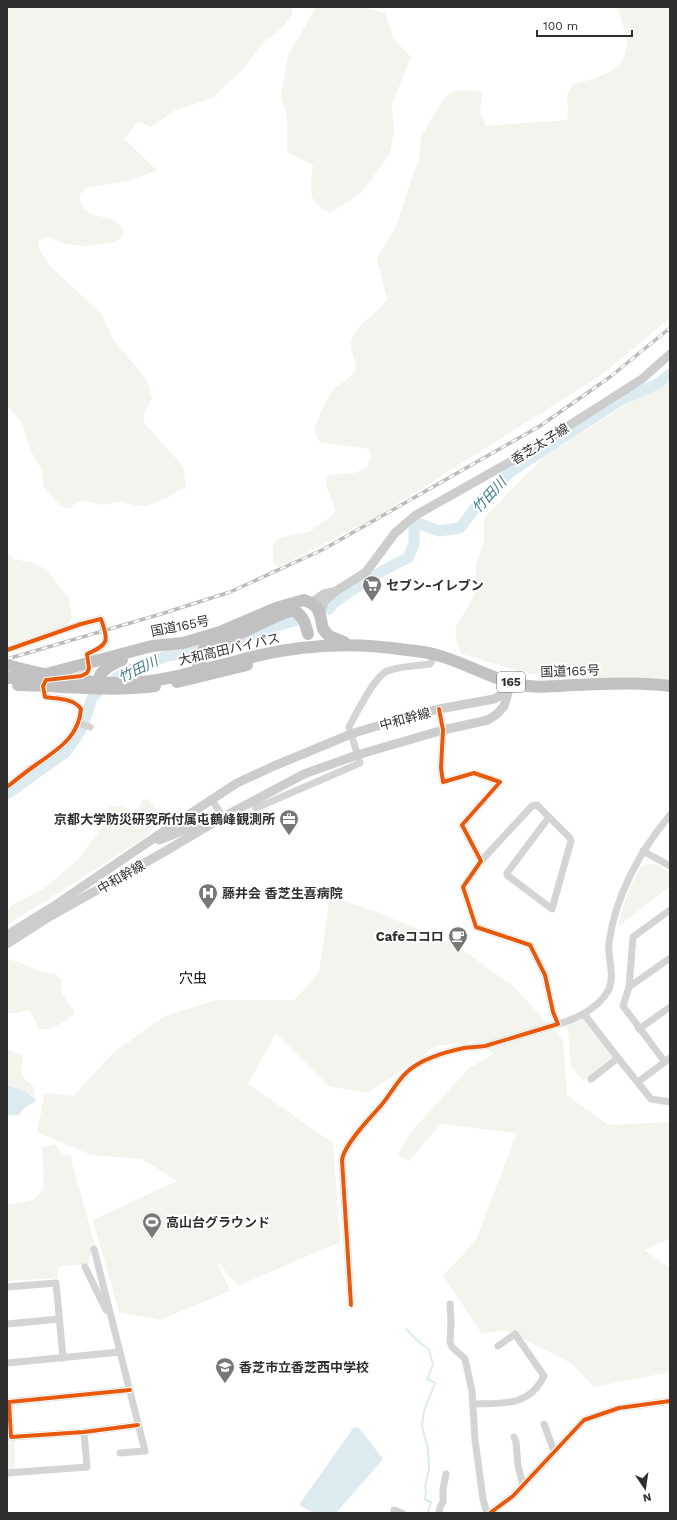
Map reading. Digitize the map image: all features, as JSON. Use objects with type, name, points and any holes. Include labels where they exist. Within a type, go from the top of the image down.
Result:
[{"type":"highway","name":"国道165号","points":[[7,678],[32,677],[76,668],[88,663],[152,646],[183,643],[220,632],[276,608],[304,600],[312,603]]},
{"type":"highway","points":[[257,655],[272,648],[300,642],[305,638],[310,630],[310,610],[312,603],[317,608],[320,615],[323,629],[315,645]]},
{"type":"highway","points":[[194,678],[203,649],[281,614],[293,610],[300,614],[304,619],[308,634]]},
{"type":"highway","name":"国道165号","points":[[323,629],[329,636],[336,640],[357,645]]},
{"type":"highway","points":[[112,689],[102,685],[100,682],[101,672],[106,668],[122,660],[183,643]]},
{"type":"highway","name":"国道165号","points":[[315,645],[388,647],[436,654],[511,683],[528,686],[622,683],[670,686]]},
{"type":"highway","name":"165","points":[[294,654],[308,650],[315,645]]},
{"type":"highway","name":"大和高田バイパス","points":[[7,664],[76,681],[119,683],[159,680],[257,655],[315,645]]},
{"type":"highway","name":"国道165号","points":[[7,685],[112,689],[157,686],[294,654],[357,645]]},
{"type":"main road","name":"香芝太子線","points":[[320,615],[324,602],[336,591],[366,572],[395,534],[416,515],[533,449],[642,379],[670,354]]},
{"type":"main road","name":"香芝太子線","points":[[312,603],[324,594],[336,591]]},
{"type":"main road","name":"中和幹線","points":[[7,935],[57,904],[237,783],[351,734],[439,709],[494,699],[501,695],[511,683]]},
{"type":"main road","name":"中和幹線","points":[[7,944],[49,917],[223,817],[304,774],[357,755],[443,730],[488,720],[497,714],[504,706],[511,683]]},
{"type":"main road","points":[[143,846],[152,844],[166,836],[196,826],[217,816],[223,817]]},
{"type":"street","points":[[7,650],[80,624],[101,619],[103,625]]},
{"type":"street","points":[[7,787],[63,745],[74,734],[78,723],[80,709],[77,704],[72,701],[45,697],[44,686],[46,680],[81,676],[87,673],[89,668],[87,654],[100,648],[105,644],[106,640]]},
{"type":"street","points":[[357,755],[349,727],[358,709],[374,685],[386,672],[405,667],[430,664],[436,654]]},
{"type":"street","points":[[439,709],[443,730],[441,768],[443,782],[474,773],[500,782],[462,825],[481,861]]},
{"type":"street","points":[[78,723],[90,727]]},
{"type":"street","points":[[214,798],[214,804],[223,817]]},
{"type":"street","points":[[549,817],[507,875],[552,909],[571,842],[570,838],[549,817],[537,805],[532,806],[481,861],[463,887],[476,927],[530,945],[545,975],[553,1012],[558,1024]]},
{"type":"street","points":[[351,1305],[342,1160],[348,1147],[399,1080],[408,1071],[421,1063],[436,1056],[463,1048],[483,1046],[571,1021],[584,1014],[602,1000],[608,990],[611,979],[608,949],[617,905],[643,851],[670,815]]},
{"type":"street","points":[[643,851],[670,866]]},
{"type":"street","points":[[638,1082],[667,1060],[639,1029],[623,1006],[629,987],[633,937],[670,910]]},
{"type":"street","points":[[629,987],[670,958]]},
{"type":"street","points":[[639,1029],[670,1007]]},
{"type":"street","points":[[584,1014],[651,1099],[670,1102]]},
{"type":"street","points":[[590,1080],[618,1058]]},
{"type":"street","points":[[94,1249],[145,1451],[120,1453]]},
{"type":"street","points":[[86,1267],[113,1324]]},
{"type":"street","points":[[7,1287],[56,1283],[63,1358]]},
{"type":"street","points":[[450,1304],[450,1342],[452,1347],[465,1359],[472,1392],[474,1440],[483,1499],[487,1513],[503,1504],[523,1485],[584,1420],[619,1408],[670,1401]]},
{"type":"street","points":[[7,1324],[60,1320]]},
{"type":"street","points":[[473,1404],[513,1402],[524,1399],[536,1390],[544,1376],[515,1334],[498,1346]]},
{"type":"street","points":[[7,1363],[120,1352]]},
{"type":"street","points":[[130,1390],[8,1402],[11,1437],[84,1432],[138,1425]]},
{"type":"street","points":[[544,1424],[554,1451]]},
{"type":"street","points":[[7,1473],[87,1467],[84,1432]]},
{"type":"street","points":[[514,1437],[516,1442],[518,1466],[523,1485]]},
{"type":"street","points":[[438,1513],[444,1502],[443,1489],[446,1474]]},
{"type":"street","points":[[394,1510],[402,1513]]},
{"type":"shaded area","points":[[7,7],[293,7],[292,15],[283,27],[263,43],[243,69],[212,98],[174,111],[150,127],[139,121],[124,139],[157,170],[128,181],[86,188],[79,196],[84,209],[94,215],[117,222],[123,229],[121,238],[112,243],[86,246],[65,244],[47,236],[38,242],[40,251],[51,267],[101,313],[113,339],[147,380],[152,399],[143,415],[145,424],[183,466],[186,486],[165,499],[146,506],[136,506],[122,501],[102,505],[88,501],[78,502],[70,508],[64,508],[44,487],[41,469],[31,451],[22,423],[7,405]]},
{"type":"shaded area","points":[[316,7],[361,7],[385,13],[394,39],[411,57],[392,104],[394,133],[390,153],[363,191],[330,213],[322,209],[317,204],[311,194],[313,165],[287,152],[287,114],[281,96],[288,56]]},
{"type":"shaded area","points":[[617,7],[670,7],[670,318],[600,376],[376,517],[279,567],[274,564],[273,547],[278,538],[309,532],[330,517],[336,510],[327,488],[328,475],[354,473],[366,468],[371,459],[370,449],[320,442],[316,436],[315,428],[333,390],[355,372],[356,366],[351,350],[351,342],[354,335],[362,324],[387,300],[377,258],[396,227],[414,171],[419,162],[421,137],[444,98],[452,92],[462,90],[482,91],[480,112],[486,126],[567,120],[567,96],[573,84],[606,74],[619,64],[623,57],[627,41]]},
{"type":"shaded area","points":[[670,372],[670,684],[592,680],[583,677],[573,677],[556,671],[528,674],[462,654],[456,637],[456,626],[472,600],[475,591],[476,565],[484,542],[484,518],[544,457],[621,408]]},
{"type":"shaded area","points":[[7,552],[14,559],[33,563],[46,569],[69,599],[72,618],[66,626],[13,644],[7,641]]},
{"type":"shaded area","points":[[147,799],[155,808],[157,818],[154,827],[146,837],[7,925],[7,913],[12,905],[43,889],[78,860],[108,819],[108,810],[110,806],[120,806],[134,811],[139,809],[142,800]]},
{"type":"shaded area","points":[[656,864],[670,873],[670,886],[619,926],[624,905],[638,873],[644,866]]},
{"type":"shaded area","points":[[330,896],[377,912],[456,945],[514,987],[563,1040],[567,1095],[608,1125],[670,1122],[670,1239],[644,1250],[670,1268],[670,1372],[594,1387],[572,1364],[507,1330],[482,1334],[443,1276],[476,1240],[517,1133],[441,1124],[409,1161],[398,1155],[410,1133],[469,1068],[494,1054],[475,1041],[436,1046],[368,1093],[329,1086],[276,1033],[248,1084],[333,1143],[340,1242],[238,1286],[216,1260],[230,1291],[160,1320],[119,1312],[93,1220],[177,1181],[142,1159],[91,1155],[37,1132],[45,1093],[73,1096],[114,1052],[165,1016],[216,1000],[294,1000],[319,973]]},
{"type":"shaded area","points":[[7,959],[19,962],[38,971],[57,975],[62,980],[62,992],[74,1011],[73,1015],[52,1028],[42,1029],[38,1028],[29,1011],[19,1013],[7,1012]]},
{"type":"shaded area","points":[[584,1017],[616,1056],[583,1081],[571,1066],[568,1028],[562,1027]]},
{"type":"shaded area","points":[[7,1049],[23,1056],[21,1073],[33,1086],[35,1091],[34,1096],[16,1088],[7,1086]]},
{"type":"shaded area","points":[[7,1086],[19,1089],[31,1095],[36,1101],[24,1108],[19,1115],[7,1116]]},
{"type":"shaded area","points":[[55,1144],[64,1155],[70,1154],[94,1243],[88,1264],[59,1266],[57,1278],[7,1281],[7,1205],[34,1200],[44,1188],[42,1147]]},
{"type":"shaded area","points":[[354,1427],[359,1428],[383,1459],[336,1513],[314,1513],[299,1505]]},
{"type":"shaded area","points":[[15,1440],[15,1471],[7,1471],[7,1441]]},
{"type":"waterway","name":"竹田川","points":[[329,609],[334,603],[360,584],[408,558],[414,544],[414,530],[418,523],[439,531],[460,528],[482,499],[512,471],[621,400],[657,384],[670,374]]},
{"type":"waterway","name":"竹田川","points":[[230,643],[294,621]]},
{"type":"waterway","name":"竹田川","points":[[7,794],[66,752],[81,730],[93,696],[108,684],[125,672],[167,656],[210,648]]},
{"type":"waterway","points":[[406,1329],[420,1343],[429,1349],[433,1365],[427,1379],[435,1383],[424,1411],[422,1426],[428,1449],[429,1469],[425,1487],[425,1499],[431,1502],[428,1513]]},
{"type":"tunnel","points":[[103,625],[106,640]]},
{"type":"railway","points":[[7,659],[161,614],[230,592],[322,550],[540,426],[610,377],[670,328]]},
{"type":"cycle path","points":[[7,650],[81,624],[101,619],[106,637],[105,641],[100,647],[87,654],[89,668],[87,673],[81,676],[46,680],[43,686],[45,697],[69,701],[78,705],[81,709],[79,719],[76,727],[66,742],[7,787]]},
{"type":"cycle path","points":[[351,1305],[342,1160],[351,1140],[381,1105],[403,1076],[419,1063],[449,1052],[464,1048],[485,1046],[558,1024],[553,1012],[545,975],[530,945],[476,927],[463,887],[481,861],[462,825],[500,782],[474,773],[443,782],[441,768],[443,730],[439,709]]},
{"type":"cycle path","points":[[130,1390],[9,1402],[11,1437],[84,1432],[138,1425]]},
{"type":"cycle path","points":[[490,1513],[513,1496],[584,1420],[619,1408],[670,1401]]},
{"type":"place","name":"セブン-イレブン","points":[[372,602]]},
{"type":"place","name":"京都大学防災研究所付属屯鶴峰観測所","points":[[289,836]]},
{"type":"place","name":"藤井会 香芝生喜病院","points":[[208,910]]},
{"type":"place","name":"Cafeココロ","points":[[458,953]]},
{"type":"place","name":"高山台グラウンド","points":[[152,1239]]},
{"type":"place","name":"香芝市立香芝西中学校","points":[[225,1384]]},
{"type":"district","name":"穴虫","points":[[193,978]]}]
